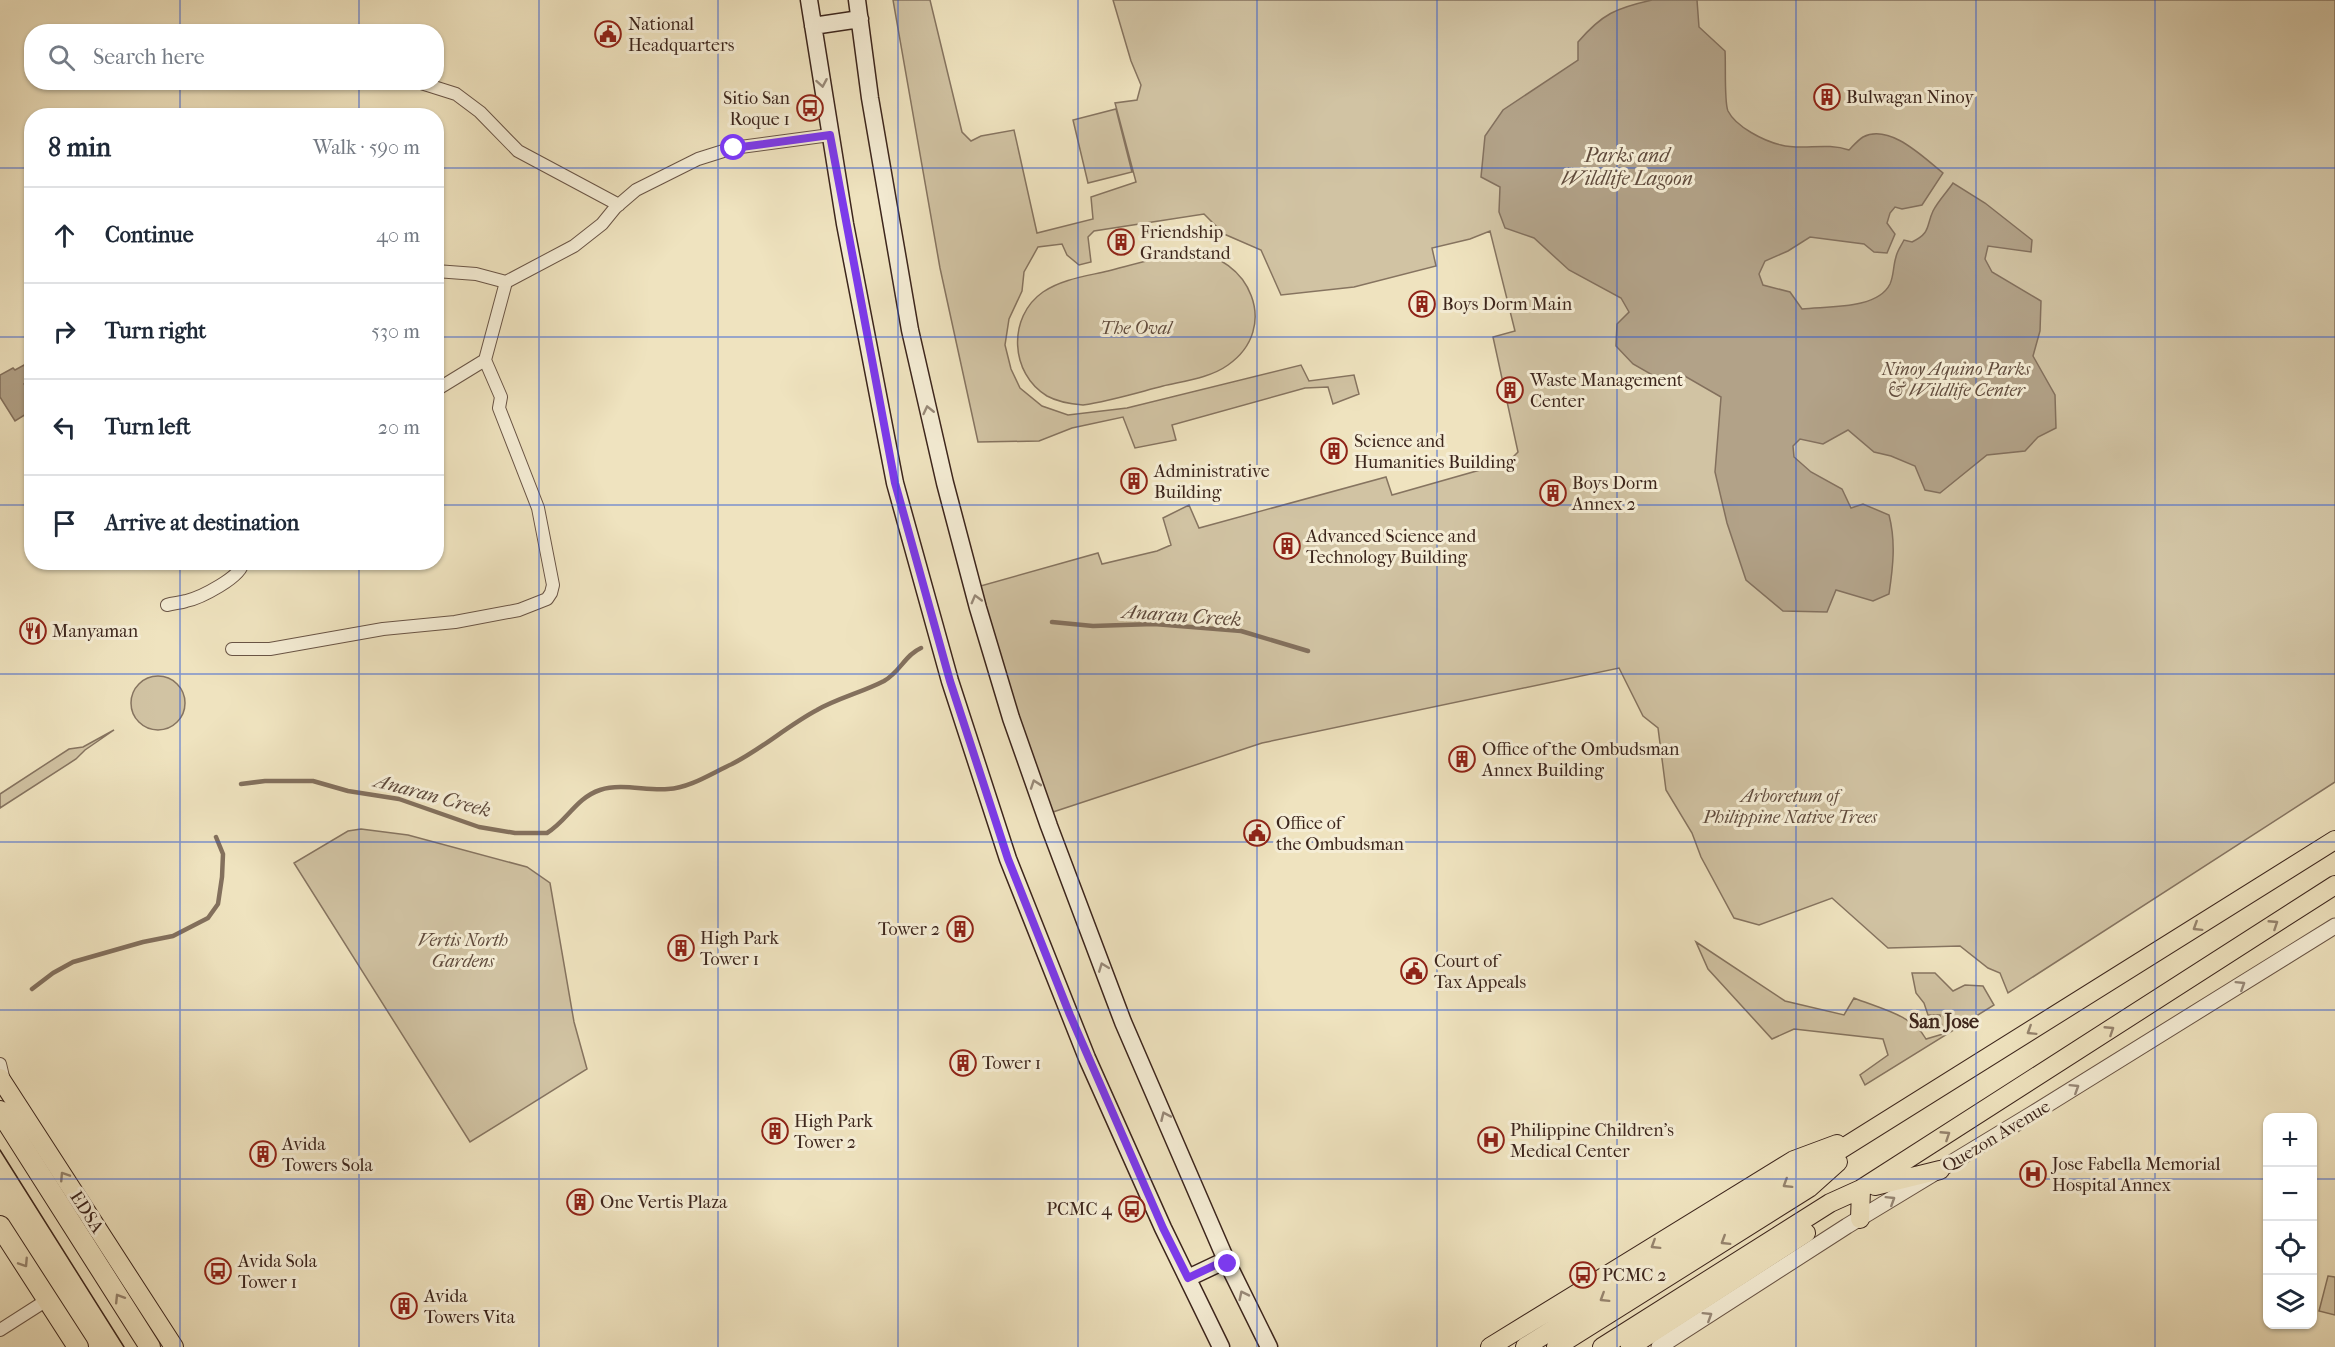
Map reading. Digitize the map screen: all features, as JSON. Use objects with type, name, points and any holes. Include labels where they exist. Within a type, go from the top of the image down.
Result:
[{"type":"highway","name":"EDSA","points":[[0,1111],[150,1347]]},
{"type":"highway","points":[[0,1226],[78,1347]]},
{"type":"main road","points":[[809,0],[830,135],[895,483],[950,681],[1008,859],[1057,983],[1101,1090],[1221,1347]]},
{"type":"main road","points":[[857,0],[870,98],[910,330],[943,474],[1011,718],[1123,1022],[1226,1260],[1269,1347]]},
{"type":"main road","points":[[813,26],[860,19]]},
{"type":"main road","points":[[1525,1347],[2335,840]]},
{"type":"main road","name":"Quezon Avenue","points":[[1602,1347],[1830,1203],[1861,1189],[2335,885]]},
{"type":"main road","name":"EDSA","points":[[3,1082],[174,1347]]},
{"type":"main road","points":[[1490,1347],[1794,1160],[1873,1131]]},
{"type":"main road","points":[[1556,1347],[1809,1188],[1873,1131]]},
{"type":"main road","points":[[1860,1220],[1861,1189],[1940,1170]]},
{"type":"main road","name":"Quezon Avenue","points":[[1630,1347],[1835,1214],[1861,1189]]},
{"type":"main road","points":[[1188,1278],[1226,1260]]},
{"type":"street","points":[[443,90],[456,94],[480,112],[518,151],[619,204]]},
{"type":"street","points":[[444,272],[476,274],[506,282],[574,246],[602,224],[619,204],[636,190],[698,159],[734,148],[830,135]]},
{"type":"street","points":[[232,649],[270,649],[383,629],[455,622],[519,610],[547,598],[551,593],[553,585],[538,508],[499,408],[501,397],[485,360],[506,282]]},
{"type":"street","points":[[444,385],[485,360]]},
{"type":"street","points":[[167,605],[202,596],[240,570]]},
{"type":"street","name":"Quezon Avenue","points":[[1659,1347],[2335,926]]},
{"type":"street","points":[[0,1064],[3,1082]]},
{"type":"street","points":[[0,1330],[48,1300]]},
{"type":"green space","name":"Ninoy Aquino Parks & Wildlife Center","points":[[893,0],[930,0],[962,132],[971,141],[981,136],[1014,130],[1037,233],[1093,219],[1091,197],[1136,182],[1115,103],[1137,100],[1141,85],[1131,61],[1113,0],[2335,0],[2335,782],[2008,993],[2000,973],[1988,968],[1960,946],[1888,948],[1832,898],[1759,925],[1734,918],[1701,857],[1692,833],[1666,790],[1658,728],[1643,716],[1619,668],[1262,743],[1050,813],[977,587],[1098,553],[1102,564],[1157,551],[1171,545],[1163,518],[1189,505],[1199,528],[1386,477],[1392,495],[1508,462],[1518,452],[1493,337],[1515,331],[1490,231],[1470,239],[1432,248],[1436,266],[1354,287],[1281,295],[1261,250],[1224,234],[1204,214],[1094,231],[1088,237],[1091,262],[1079,265],[1067,255],[1062,244],[1038,247],[1024,272],[1022,291],[1009,319],[1005,345],[1011,369],[1020,388],[1042,406],[1068,415],[1127,408],[1301,365],[1309,381],[1354,375],[1359,394],[1333,404],[1328,387],[1305,388],[1172,425],[1176,440],[1135,448],[1123,417],[1072,428],[1039,441],[978,442],[940,268]]},
{"type":"green space","points":[[1116,109],[1132,172],[1088,183],[1073,120]]},
{"type":"green space","name":"The Oval","points":[[1189,252],[1210,256],[1228,266],[1242,279],[1251,296],[1255,314],[1253,332],[1244,350],[1228,365],[1197,378],[1083,405],[1055,400],[1035,386],[1020,360],[1019,330],[1023,316],[1031,303],[1043,292],[1075,278]]},
{"type":"green space","points":[[158,676],[177,684],[185,703],[177,722],[158,730],[139,722],[131,703],[139,684]]},
{"type":"green space","points":[[114,730],[76,759],[0,808],[0,794],[69,749],[83,747]]},
{"type":"green space","name":"Vertis North Gardens","points":[[361,829],[408,835],[527,867],[550,883],[574,1022],[587,1069],[470,1142],[294,863],[348,831]]},
{"type":"green space","points":[[1696,942],[1785,1001],[1844,1015],[1854,998],[1904,1018],[1913,1024],[1926,1039],[1943,1034],[1940,1015],[1928,1015],[1924,1003],[1916,993],[1912,973],[1935,973],[1953,991],[1965,985],[1983,986],[1994,1005],[1865,1085],[1860,1075],[1888,1055],[1883,1039],[1794,1029],[1772,1039],[1708,969]]},
{"type":"green space","points":[[2328,1276],[2335,1277],[2335,1315],[2319,1311]]},
{"type":"water","name":"Parks and Wildlife Lagoon","points":[[1652,0],[1697,0],[1699,27],[1725,51],[1728,111],[1737,122],[1759,137],[1789,147],[1831,147],[1849,150],[1863,137],[1873,134],[1884,135],[1906,144],[1943,173],[1922,205],[1902,209],[1895,207],[1890,213],[1887,223],[1895,234],[1887,253],[1874,252],[1864,244],[1810,237],[1788,251],[1765,261],[1759,274],[1763,285],[1790,292],[1802,309],[1837,307],[1863,303],[1874,298],[1884,292],[1890,284],[1897,255],[1904,240],[1912,242],[1925,232],[1935,207],[1953,183],[1985,203],[2032,240],[2031,252],[1988,246],[1985,259],[1992,272],[2041,301],[2040,331],[2033,356],[2055,395],[2056,428],[2038,437],[2025,451],[1987,455],[1940,493],[1925,490],[1915,466],[1874,452],[1848,430],[1823,444],[1800,439],[1793,446],[1794,457],[1811,472],[1842,489],[1851,508],[1863,504],[1889,515],[1893,564],[1889,594],[1873,601],[1836,590],[1827,612],[1783,611],[1746,580],[1727,523],[1715,472],[1721,397],[1683,375],[1675,388],[1633,364],[1616,346],[1617,324],[1629,312],[1621,298],[1569,270],[1534,238],[1505,228],[1499,212],[1500,187],[1481,177],[1485,136],[1503,110],[1578,60],[1578,42],[1602,19],[1619,9]]},
{"type":"water","points":[[24,365],[24,415],[15,421],[0,397],[0,375],[13,368],[15,370]]},
{"type":"waterway","name":"Anaran Creek","points":[[1052,622],[1093,626],[1154,624],[1241,631],[1308,651]]},
{"type":"waterway","name":"Anaran Creek","points":[[241,784],[265,781],[313,781],[348,791],[399,799],[479,827],[515,833],[547,833],[584,798],[600,790],[617,787],[676,788],[709,776],[743,758],[817,710],[884,681],[921,648]]},
{"type":"waterway","name":"Anaran Creek","points":[[32,989],[53,973],[73,962],[173,936],[208,918],[218,904],[222,877],[223,854],[216,837]]},
{"type":"tram line","points":[[0,1150],[124,1347]]},
{"type":"place","name":"National Headquarters","points":[[608,34]]},
{"type":"place","name":"Bulwagan Ninoy","points":[[1827,97]]},
{"type":"place","name":"Sitio San Roque 1","points":[[810,108]]},
{"type":"place","name":"Friendship Grandstand","points":[[1121,242]]},
{"type":"place","name":"Boys Dorm Main","points":[[1422,304]]},
{"type":"place","name":"Waste Management Center","points":[[1510,390]]},
{"type":"place","name":"Science and Humanities Building","points":[[1334,451]]},
{"type":"place","name":"Administrative Building","points":[[1134,481]]},
{"type":"place","name":"Boys Dorm Annex 2","points":[[1553,493]]},
{"type":"place","name":"Advanced Science and Technology Building","points":[[1287,546]]},
{"type":"place","name":"Manyaman","points":[[33,631]]},
{"type":"place","name":"Office of the Ombudsman Annex Building","points":[[1462,759]]},
{"type":"place","name":"Office of the Ombudsman","points":[[1257,833]]},
{"type":"place","name":"Tower 2","points":[[960,929]]},
{"type":"place","name":"High Park Tower 1","points":[[681,948]]},
{"type":"place","name":"Court of Tax Appeals","points":[[1414,971]]},
{"type":"place","name":"Tower 1","points":[[963,1063]]},
{"type":"place","name":"High Park Tower 2","points":[[775,1131]]},
{"type":"place","name":"Philippine Children's Medical Center","points":[[1491,1140]]},
{"type":"place","name":"Avida Towers Sola","points":[[263,1154]]},
{"type":"place","name":"Jose Fabella Memorial Hospital Annex","points":[[2033,1174]]},
{"type":"place","name":"One Vertis Plaza","points":[[580,1202]]},
{"type":"place","name":"PCMC 4","points":[[1132,1209]]},
{"type":"place","name":"Avida Sola Tower 1","points":[[218,1271]]},
{"type":"place","name":"PCMC 2","points":[[1583,1275]]},
{"type":"place","name":"Avida Towers Vita","points":[[404,1306]]},
{"type":"district","name":"San Jose","points":[[1944,1021]]},
{"type":"route","points":[[734,148],[830,135],[898,496],[950,681],[1008,859],[1087,1058],[1163,1228],[1188,1278],[1226,1260],[1228,1264]]},
{"type":"park label","name":"Arboretum of Philippine Native Trees","points":[[1790,806]]}]
